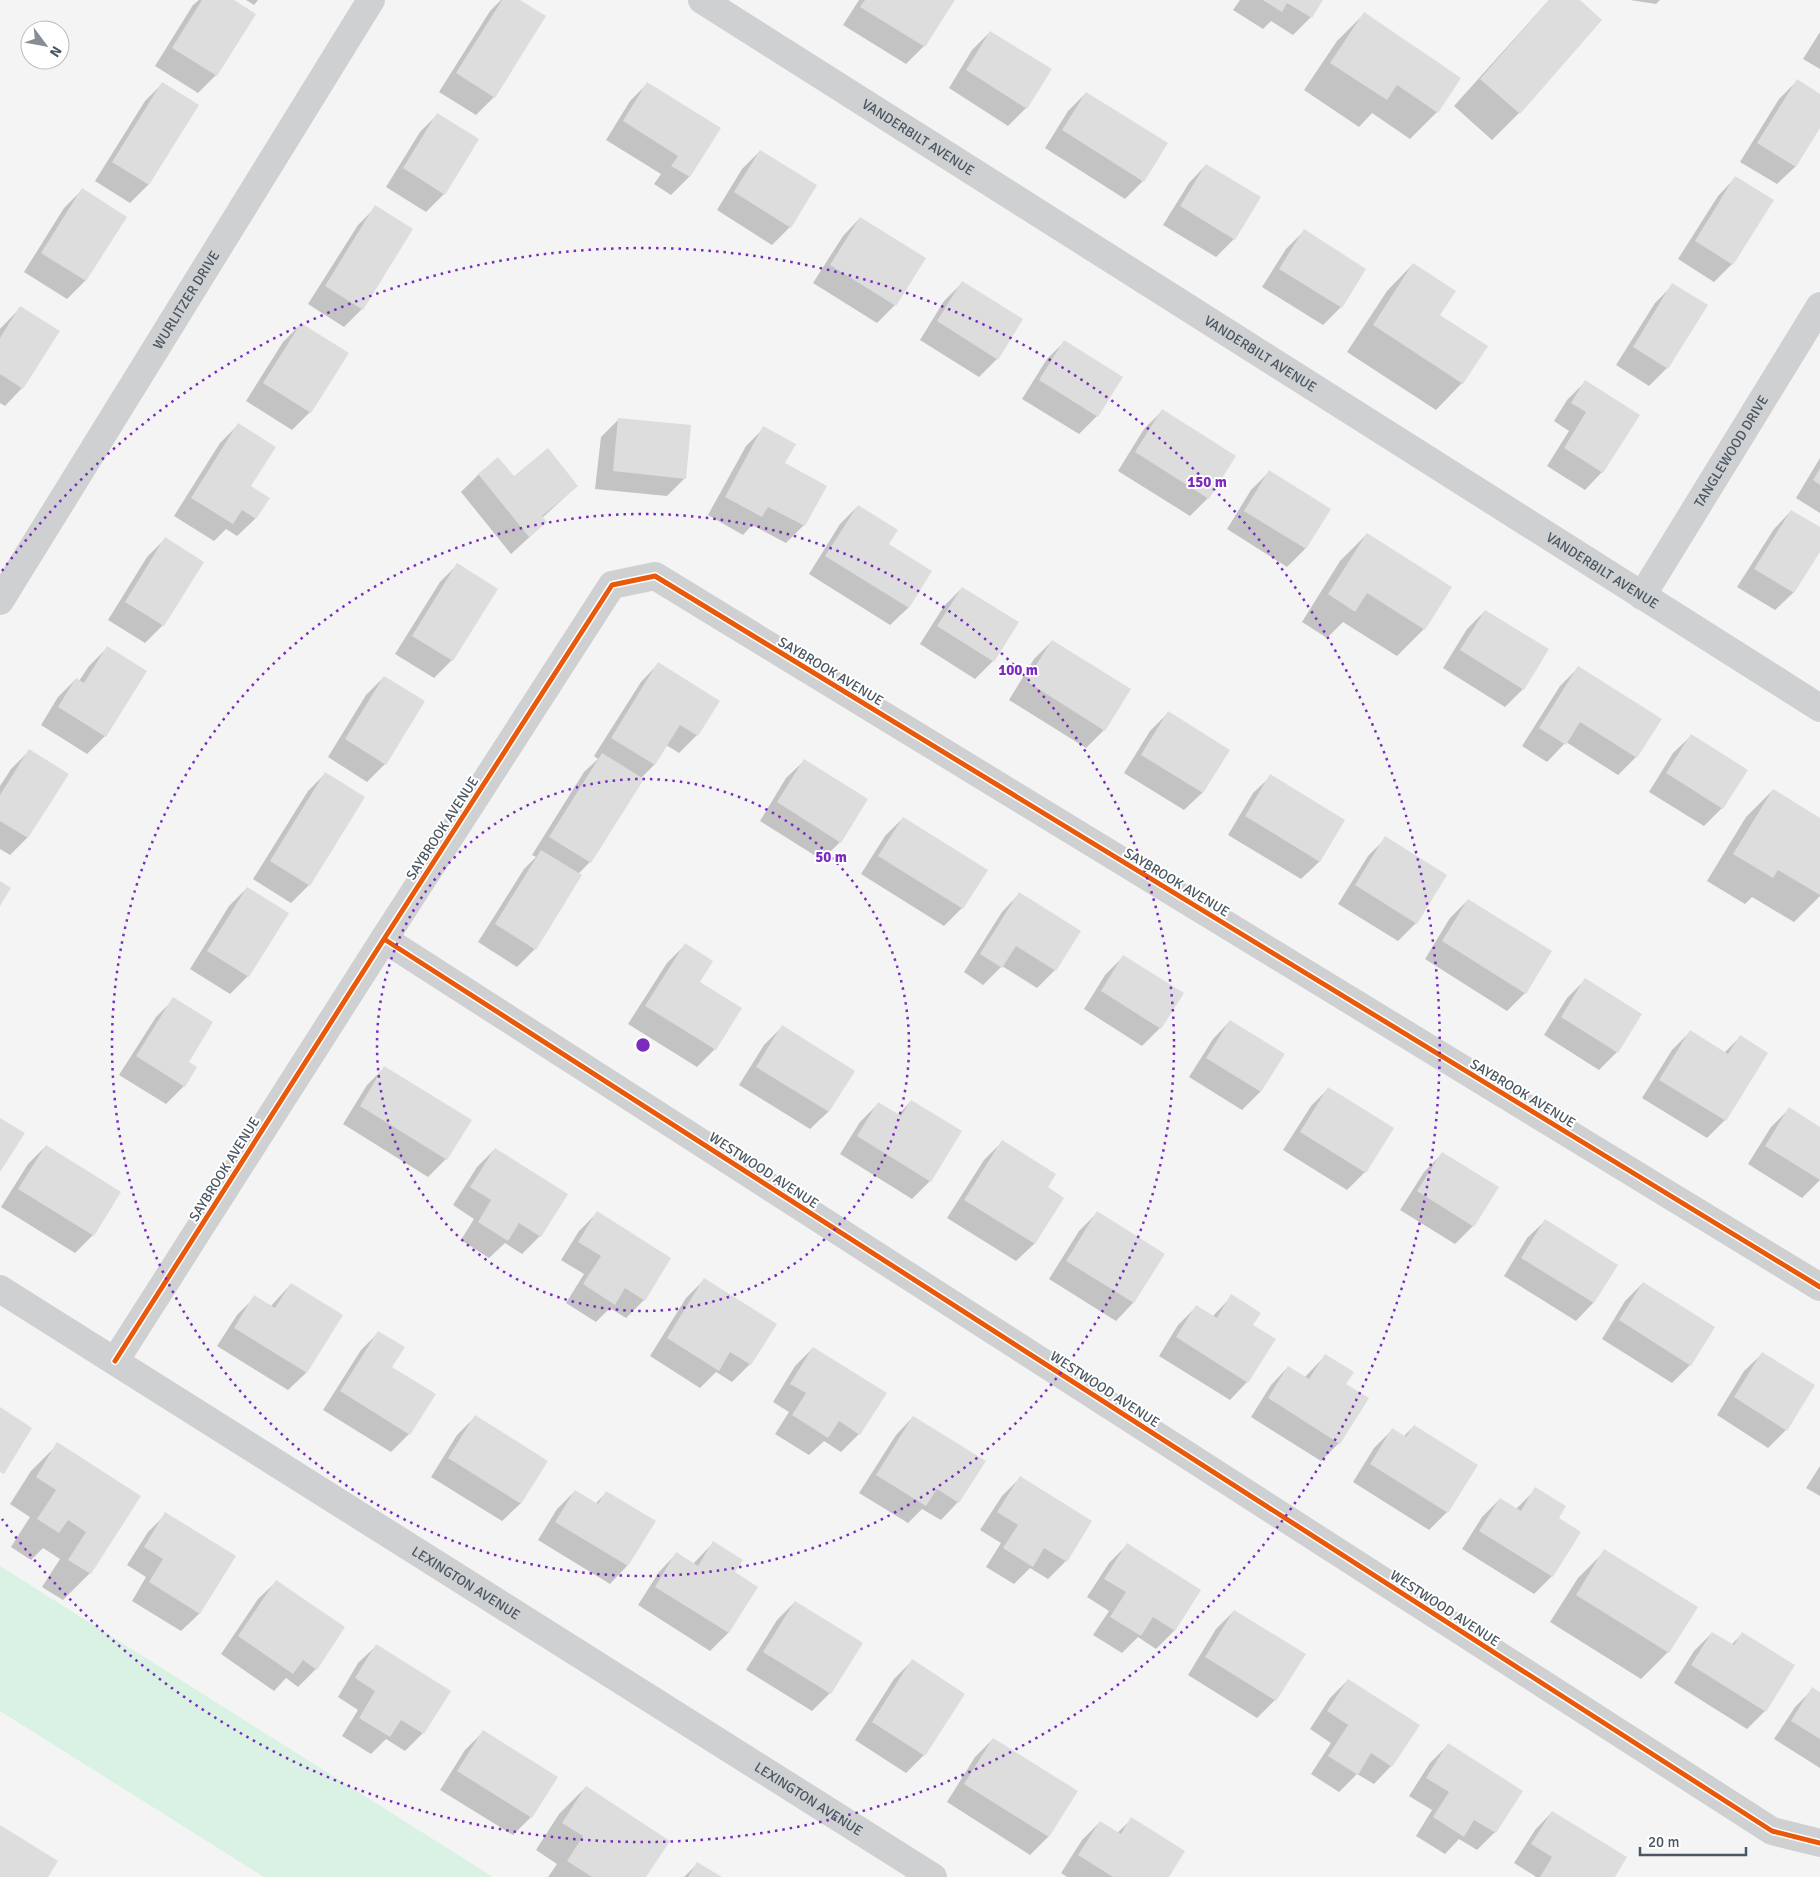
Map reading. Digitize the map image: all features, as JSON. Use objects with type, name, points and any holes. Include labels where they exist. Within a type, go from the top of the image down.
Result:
[{"type":"street","name":"WURLITZER DRIVE","points":[[0,601],[371,0]]},
{"type":"street","name":"VANDERBILT AVENUE","points":[[702,0],[1820,708]]},
{"type":"street","name":"TANGLEWOOD DRIVE","points":[[1642,596],[1820,306]]},
{"type":"street","name":"SAYBROOK AVENUE","points":[[115,1361],[612,585],[655,576],[1820,1287]]},
{"type":"street","name":"WESTWOOD AVENUE","points":[[384,939],[1772,1831],[1820,1843]]},
{"type":"street","name":"LEXINGTON AVENUE","points":[[0,1288],[934,1877]]},
{"type":"green space","points":[[0,1566],[493,1877],[264,1877],[0,1711]]},
{"type":"building","points":[[202,0],[234,0],[256,14],[217,76],[172,48]]},
{"type":"building","points":[[502,0],[520,0],[546,16],[495,98],[456,73]]},
{"type":"building","points":[[865,0],[955,0],[925,47],[860,7]]},
{"type":"building","points":[[1263,0],[1323,0],[1312,18],[1287,3],[1282,12]]},
{"type":"building","points":[[1549,0],[1580,0],[1602,20],[1520,114],[1480,79]]},
{"type":"building","points":[[1364,12],[1461,78],[1438,113],[1397,85],[1387,100],[1330,63]]},
{"type":"building","points":[[990,31],[1052,69],[1027,109],[966,70]]},
{"type":"building","points":[[1797,79],[1820,94],[1820,128],[1796,167],[1757,143]]},
{"type":"building","points":[[162,82],[199,105],[149,185],[112,162]]},
{"type":"building","points":[[647,82],[721,128],[690,177],[671,166],[678,156],[623,121]]},
{"type":"building","points":[[1086,92],[1168,143],[1144,182],[1062,130]]},
{"type":"building","points":[[437,113],[479,139],[445,195],[403,168]]},
{"type":"building","points":[[760,150],[817,185],[791,228],[734,192]]},
{"type":"building","points":[[1206,164],[1261,197],[1235,240],[1180,206]]},
{"type":"building","points":[[1735,176],[1774,200],[1733,265],[1695,241]]},
{"type":"building","points":[[82,188],[127,217],[86,281],[41,253]]},
{"type":"building","points":[[375,205],[413,229],[363,310],[325,286]]},
{"type":"building","points":[[860,217],[926,258],[896,306],[830,265]]},
{"type":"building","points":[[1304,229],[1366,269],[1342,308],[1279,269]]},
{"type":"building","points":[[1413,263],[1456,291],[1440,315],[1488,346],[1463,384],[1373,325]]},
{"type":"building","points":[[962,281],[1023,319],[998,360],[937,321]]},
{"type":"building","points":[[1672,283],[1708,305],[1668,369],[1633,347]]},
{"type":"building","points":[[20,306],[60,331],[23,389],[0,374],[0,338]]},
{"type":"building","points":[[301,323],[349,353],[311,413],[263,383]]},
{"type":"building","points":[[1064,340],[1123,377],[1098,417],[1039,380]]},
{"type":"building","points":[[1585,380],[1640,415],[1603,473],[1564,448],[1586,412],[1571,403]]},
{"type":"building","points":[[1162,409],[1236,456],[1209,499],[1135,452]]},
{"type":"building","points":[[618,418],[691,425],[686,479],[613,471]]},
{"type":"building","points":[[238,423],[276,447],[251,486],[270,498],[256,519],[242,510],[233,524],[191,498]]},
{"type":"building","points":[[763,426],[796,444],[785,463],[827,486],[805,526],[768,507],[762,517],[725,497]]},
{"type":"building","points":[[548,448],[578,486],[542,516],[547,522],[529,537],[478,474],[498,457],[514,476]]},
{"type":"building","points":[[1820,468],[1820,485],[1813,480]]},
{"type":"building","points":[[1269,470],[1331,509],[1306,549],[1244,511]]},
{"type":"building","points":[[858,505],[898,530],[889,544],[932,571],[909,608],[825,556]]},
{"type":"building","points":[[1791,510],[1820,527],[1820,552],[1794,593],[1754,569]]},
{"type":"building","points":[[1367,533],[1452,587],[1425,630],[1367,593],[1355,612],[1328,594]]},
{"type":"building","points":[[165,537],[204,562],[164,626],[125,602]]},
{"type":"building","points":[[457,563],[498,589],[453,661],[412,636]]},
{"type":"building","points":[[962,587],[1019,622],[994,662],[937,626]]},
{"type":"building","points":[[1485,610],[1549,649],[1524,690],[1460,650]]},
{"type":"building","points":[[1052,640],[1131,689],[1105,731],[1026,681]]},
{"type":"building","points":[[107,646],[147,671],[106,737],[58,707],[76,678],[84,683]]},
{"type":"building","points":[[658,662],[720,701],[698,736],[680,725],[655,765],[611,738]]},
{"type":"building","points":[[1578,666],[1662,719],[1637,758],[1580,722],[1566,745],[1539,728]]},
{"type":"building","points":[[384,676],[425,701],[386,765],[345,739]]},
{"type":"building","points":[[1168,711],[1230,750],[1203,793],[1141,755]]},
{"type":"building","points":[[1691,734],[1748,770],[1723,809],[1666,773]]},
{"type":"building","points":[[29,749],[69,774],[28,838],[0,821],[0,795]]},
{"type":"building","points":[[602,753],[644,779],[591,863],[549,837]]},
{"type":"building","points":[[804,759],[868,799],[841,843],[777,802]]},
{"type":"building","points":[[325,772],[365,797],[310,886],[270,861]]},
{"type":"building","points":[[1270,774],[1345,820],[1320,862],[1245,816]]},
{"type":"building","points":[[1773,789],[1820,818],[1820,895],[1778,870],[1773,878],[1733,854]]},
{"type":"building","points":[[903,817],[988,870],[963,909],[878,856]]},
{"type":"building","points":[[1385,836],[1447,875],[1417,924],[1355,885]]},
{"type":"building","points":[[541,850],[582,875],[536,950],[495,924]]},
{"type":"building","points":[[0,881],[11,888],[0,906]]},
{"type":"building","points":[[247,887],[289,913],[249,977],[207,951]]},
{"type":"building","points":[[1019,892],[1081,931],[1056,971],[1016,946],[1002,968],[980,954]]},
{"type":"building","points":[[1468,899],[1552,951],[1526,994],[1442,941]]},
{"type":"building","points":[[685,943],[713,961],[700,982],[742,1008],[716,1050],[645,1006]]},
{"type":"building","points":[[1123,955],[1184,993],[1161,1029],[1101,991]]},
{"type":"building","points":[[1585,978],[1642,1014],[1618,1053],[1561,1017]]},
{"type":"building","points":[[173,997],[213,1022],[189,1062],[197,1067],[185,1087],[136,1056]]},
{"type":"building","points":[[1230,1020],[1285,1054],[1261,1092],[1206,1058]]},
{"type":"building","points":[[782,1025],[855,1071],[829,1112],[756,1067]]},
{"type":"building","points":[[1690,1030],[1728,1054],[1740,1035],[1768,1053],[1726,1121],[1659,1080]]},
{"type":"building","points":[[384,1066],[472,1120],[447,1160],[360,1106]]},
{"type":"building","points":[[1328,1087],[1394,1128],[1366,1173],[1300,1132]]},
{"type":"building","points":[[911,1100],[962,1131],[931,1182],[857,1136],[878,1102],[901,1116]]},
{"type":"building","points":[[1789,1107],[1820,1127],[1820,1180],[1765,1146]]},
{"type":"building","points":[[0,1118],[25,1133],[0,1172]]},
{"type":"building","points":[[1002,1140],[1056,1174],[1048,1187],[1064,1198],[1035,1244],[964,1200]]},
{"type":"building","points":[[46,1145],[121,1192],[94,1236],[18,1189]]},
{"type":"building","points":[[495,1148],[568,1194],[541,1237],[519,1223],[508,1241],[478,1222],[491,1200],[470,1187]]},
{"type":"building","points":[[1442,1152],[1499,1187],[1474,1227],[1417,1191]]},
{"type":"building","points":[[597,1211],[671,1258],[645,1301],[625,1288],[615,1305],[583,1284],[601,1256],[578,1242]]},
{"type":"building","points":[[1097,1211],[1165,1254],[1134,1303],[1066,1261]]},
{"type":"building","points":[[1545,1219],[1618,1265],[1594,1303],[1521,1258]]},
{"type":"building","points":[[704,1278],[777,1324],[751,1365],[730,1352],[719,1371],[667,1338]]},
{"type":"building","points":[[1643,1282],[1715,1327],[1691,1366],[1619,1320]]},
{"type":"building","points":[[291,1283],[343,1315],[307,1373],[234,1328],[254,1295],[275,1308]]},
{"type":"building","points":[[1231,1294],[1261,1313],[1253,1325],[1276,1339],[1248,1383],[1176,1337],[1196,1305],[1217,1318]]},
{"type":"building","points":[[378,1331],[405,1347],[392,1367],[436,1394],[410,1435],[340,1391]]},
{"type":"building","points":[[813,1347],[887,1393],[860,1435],[839,1421],[828,1438],[792,1415],[806,1393],[790,1384]]},
{"type":"building","points":[[1762,1352],[1815,1385],[1787,1431],[1734,1397]]},
{"type":"building","points":[[1325,1354],[1354,1372],[1346,1384],[1369,1398],[1340,1444],[1268,1398],[1288,1366],[1309,1379]]},
{"type":"building","points":[[0,1407],[32,1428],[4,1474],[0,1472]]},
{"type":"building","points":[[475,1415],[548,1461],[521,1504],[448,1458]]},
{"type":"building","points":[[913,1416],[986,1461],[959,1503],[937,1489],[926,1506],[876,1475]]},
{"type":"building","points":[[1414,1425],[1478,1465],[1448,1513],[1370,1464],[1392,1428],[1406,1437]]},
{"type":"building","points":[[57,1442],[141,1496],[91,1574],[68,1560],[86,1532],[68,1520],[59,1533],[37,1519],[56,1490],[36,1477]]},
{"type":"building","points":[[1020,1476],[1092,1521],[1067,1562],[1044,1548],[1033,1567],[1003,1548],[1018,1525],[997,1512]]},
{"type":"building","points":[[1535,1487],[1566,1506],[1559,1518],[1581,1532],[1553,1577],[1479,1531],[1500,1498],[1521,1511]]},
{"type":"building","points":[[575,1490],[598,1504],[606,1491],[656,1521],[628,1566],[555,1522]]},
{"type":"building","points":[[165,1512],[236,1556],[200,1614],[149,1582],[163,1559],[144,1547]]},
{"type":"building","points":[[713,1541],[743,1560],[735,1572],[758,1587],[729,1633],[655,1587],[676,1552],[698,1566]]},
{"type":"building","points":[[1127,1543],[1201,1590],[1175,1631],[1153,1617],[1141,1636],[1110,1617],[1126,1592],[1104,1579]]},
{"type":"building","points":[[1604,1549],[1698,1607],[1669,1653],[1576,1595]]},
{"type":"building","points":[[276,1580],[345,1627],[317,1670],[303,1660],[293,1674],[238,1636]]},
{"type":"building","points":[[795,1601],[863,1643],[831,1694],[763,1652]]},
{"type":"building","points":[[1234,1610],[1306,1654],[1276,1701],[1205,1657]]},
{"type":"building","points":[[1712,1632],[1734,1645],[1742,1632],[1795,1665],[1766,1712],[1691,1665]]},
{"type":"building","points":[[376,1644],[451,1691],[424,1734],[401,1720],[390,1737],[359,1718],[375,1691],[355,1678]]},
{"type":"building","points":[[912,1659],[965,1694],[925,1756],[872,1722]]},
{"type":"building","points":[[1348,1679],[1420,1725],[1392,1767],[1371,1753],[1358,1775],[1328,1756],[1348,1725],[1327,1711]]},
{"type":"building","points":[[1812,1687],[1820,1692],[1820,1739],[1791,1721]]},
{"type":"building","points":[[483,1730],[558,1777],[532,1818],[457,1771]]},
{"type":"building","points":[[993,1738],[1078,1791],[1049,1837],[964,1784]]},
{"type":"building","points":[[1448,1743],[1523,1791],[1496,1833],[1474,1820],[1464,1837],[1433,1817],[1449,1792],[1426,1778]]},
{"type":"building","points":[[586,1786],[670,1841],[646,1877],[592,1877],[567,1861],[583,1836],[562,1823]]},
{"type":"building","points":[[1552,1811],[1627,1857],[1615,1877],[1540,1877],[1552,1857],[1531,1844]]},
{"type":"building","points":[[1131,1817],[1185,1851],[1169,1877],[1113,1877],[1078,1855],[1100,1821],[1121,1834]]},
{"type":"building","points":[[0,1825],[58,1861],[48,1877],[0,1877]]},
{"type":"building","points":[[697,1862],[722,1877],[688,1877]]},
{"type":"cycle path","points":[[115,1361],[612,585],[655,576],[1820,1287]]},
{"type":"cycle path","points":[[384,939],[1772,1831],[1820,1843]]}]
